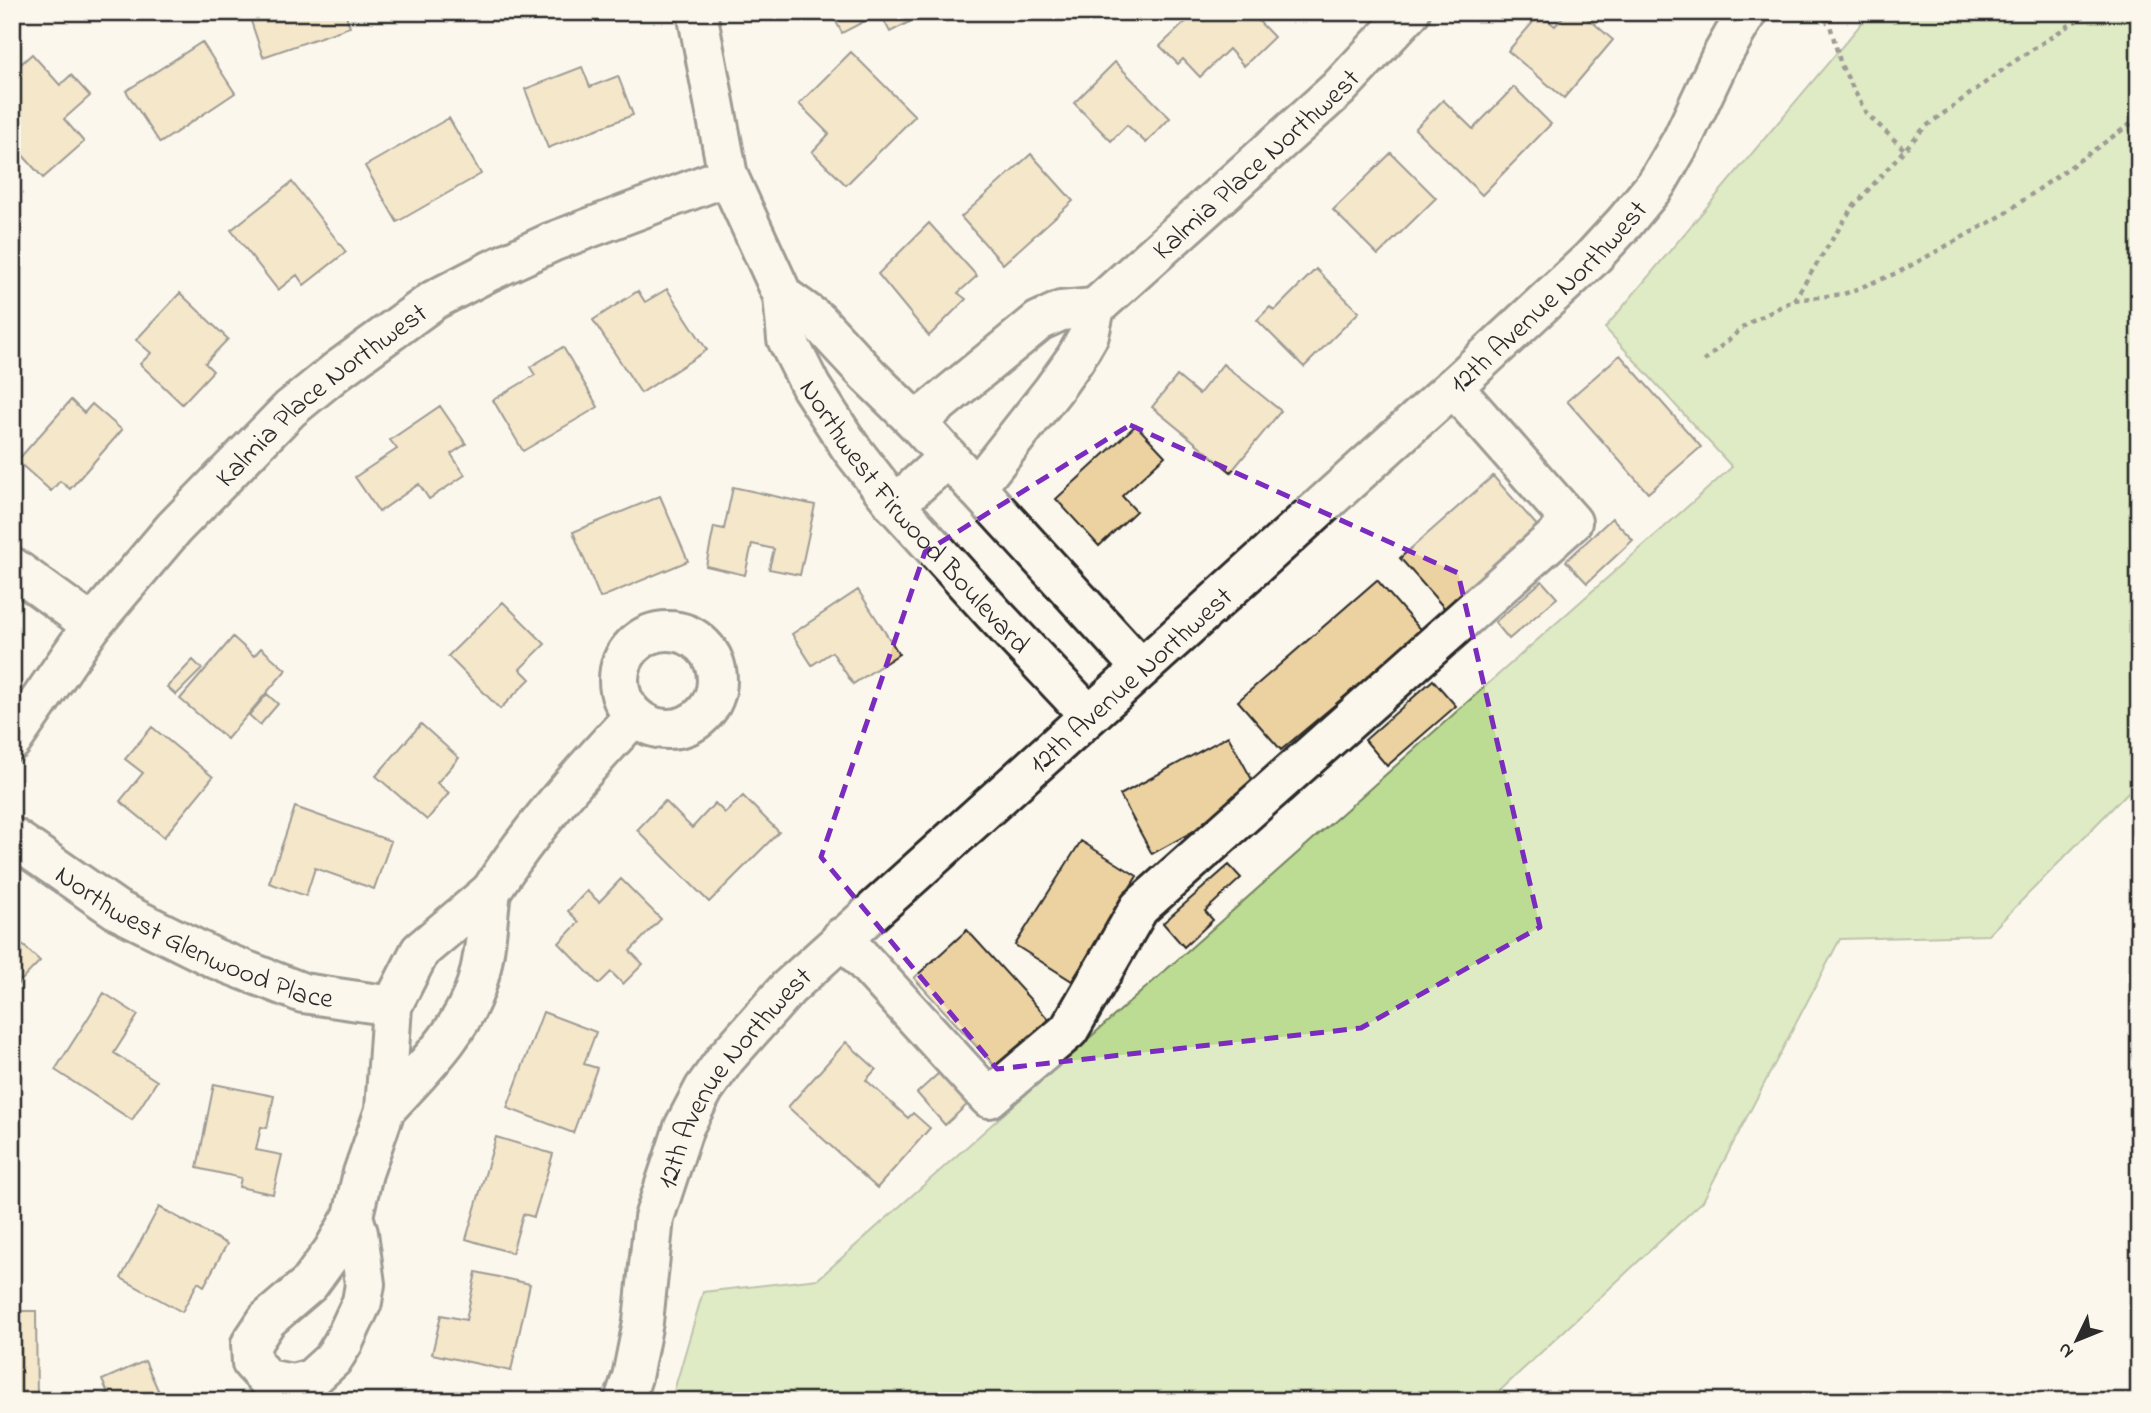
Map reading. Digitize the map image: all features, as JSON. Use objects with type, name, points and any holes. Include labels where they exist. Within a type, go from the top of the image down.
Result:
[{"type":"street","name":"Northwest Firwood Boulevard","points":[[697,12],[728,176],[783,296],[787,339],[811,387],[850,447],[895,505],[1089,715]]},
{"type":"street","name":"Kalmia Place Northwest","points":[[1094,308],[1338,89],[1410,12]]},
{"type":"street","name":"12th Avenue Northwest","points":[[624,1401],[632,1377],[643,1322],[654,1218],[684,1127],[704,1089],[754,1025],[788,988],[842,937],[1453,387],[1591,258],[1657,183],[1682,140],[1720,59],[1746,12]]},
{"type":"street","name":"Kalmia Place Northwest","points":[[12,741],[92,625],[174,528],[290,409],[338,370],[434,300],[552,242],[728,176]]},
{"type":"street","name":"Northwest Firwood Boulevard","points":[[783,296],[818,321],[867,375],[916,422]]},
{"type":"street","points":[[895,505],[948,457],[916,422],[1039,321],[1061,312],[1094,308],[1089,335],[1075,359],[1054,390],[976,488]]},
{"type":"street","points":[[842,937],[989,1098],[1069,1030],[1139,908],[1572,522],[1453,387]]},
{"type":"street","name":"Northwest Firwood Boulevard","points":[[948,457],[1141,668]]},
{"type":"street","points":[[12,567],[92,625]]},
{"type":"street","points":[[353,1216],[363,1173],[385,1110],[392,1006],[420,951],[491,891],[513,857],[568,788],[634,716]]},
{"type":"street","name":"Northwest Glenwood Place","points":[[12,837],[117,910],[216,960],[303,993],[392,1006]]},
{"type":"street","points":[[385,1110],[461,1021],[478,982],[491,891]]},
{"type":"path","points":[[1818,12],[1830,25],[1841,65],[1866,113],[1905,150]]},
{"type":"path","points":[[1794,300],[1852,208],[1925,127],[2012,63],[2090,12]]},
{"type":"path","points":[[1704,361],[1747,324],[1794,300],[1844,294],[1899,272],[2001,216],[2139,118]]},
{"type":"highlighted area","points":[[1130,425],[1458,573],[1540,927],[1361,1028],[997,1069],[821,857],[925,552]]},
{"type":"green space","points":[[1871,12],[2139,12],[2139,781],[1988,935],[1840,939],[1703,1201],[1489,1401],[671,1401],[703,1292],[818,1279],[1732,467],[1605,328]]},
{"type":"building","points":[[248,12],[345,12],[350,27],[263,57]]},
{"type":"building","points":[[831,12],[929,12],[890,32],[880,13],[842,33]]},
{"type":"building","points":[[1196,12],[1250,12],[1274,37],[1244,66],[1229,49],[1200,77],[1183,59],[1178,64],[1160,46]]},
{"type":"building","points":[[1567,12],[1581,12],[1613,40],[1564,98],[1508,51],[1540,14],[1555,26]]},
{"type":"building","points":[[202,42],[235,93],[160,143],[126,91]]},
{"type":"building","points":[[851,52],[915,116],[846,185],[812,152],[829,134],[799,104]]},
{"type":"building","points":[[32,54],[60,85],[71,75],[90,96],[64,119],[84,142],[43,178],[12,143],[12,72]]},
{"type":"building","points":[[1115,62],[1170,118],[1146,143],[1127,125],[1111,141],[1074,103]]},
{"type":"building","points":[[582,67],[590,87],[618,76],[633,115],[548,148],[525,89]]},
{"type":"building","points":[[1514,87],[1551,124],[1482,195],[1415,129],[1443,100],[1473,129]]},
{"type":"building","points":[[449,118],[481,174],[397,222],[365,166]]},
{"type":"building","points":[[1391,153],[1436,198],[1378,255],[1333,210]]},
{"type":"building","points":[[1031,154],[1073,201],[1003,264],[961,217]]},
{"type":"building","points":[[292,182],[346,252],[304,285],[297,275],[278,290],[231,230]]},
{"type":"building","points":[[929,223],[977,276],[958,293],[966,299],[929,336],[878,274]]},
{"type":"building","points":[[1316,269],[1359,312],[1304,367],[1257,320],[1270,307],[1274,311]]},
{"type":"building","points":[[667,289],[707,350],[641,393],[593,320],[638,291],[645,302]]},
{"type":"building","points":[[180,293],[228,339],[205,363],[213,371],[182,404],[140,364],[151,353],[136,340]]},
{"type":"building","points":[[563,347],[598,407],[523,451],[493,400],[535,375],[530,367]]},
{"type":"building","points":[[1620,355],[1701,447],[1648,493],[1567,401]]},
{"type":"building","points":[[1223,364],[1281,411],[1231,472],[1152,407],[1177,376],[1199,394]]},
{"type":"building","points":[[71,400],[84,413],[92,404],[122,430],[70,489],[60,481],[51,491],[17,461]]},
{"type":"building","points":[[440,406],[466,444],[451,454],[465,475],[429,499],[419,484],[379,512],[355,477],[397,449],[390,440]]},
{"type":"building","points":[[1136,425],[1165,456],[1122,496],[1136,511],[1099,546],[1056,499]]},
{"type":"building","points":[[1493,476],[1540,529],[1447,611],[1400,558]]},
{"type":"building","points":[[733,487],[815,505],[800,575],[769,569],[774,549],[752,544],[745,575],[706,566],[714,527],[724,529]]},
{"type":"building","points":[[660,496],[688,561],[600,598],[573,532]]},
{"type":"building","points":[[1612,518],[1633,540],[1587,583],[1566,561]]},
{"type":"building","points":[[1377,580],[1425,635],[1400,650],[1281,750],[1238,701]]},
{"type":"building","points":[[1542,581],[1557,598],[1509,639],[1495,622]]},
{"type":"building","points":[[858,590],[899,654],[853,684],[832,652],[812,665],[792,634]]},
{"type":"building","points":[[503,602],[545,644],[520,669],[530,679],[500,709],[448,656]]},
{"type":"building","points":[[233,637],[254,656],[261,648],[286,670],[227,739],[180,699]]},
{"type":"building","points":[[193,660],[202,669],[176,695],[167,687]]},
{"type":"building","points":[[1433,680],[1456,706],[1387,766],[1365,740]]},
{"type":"building","points":[[267,694],[278,704],[260,725],[249,715]]},
{"type":"building","points":[[421,724],[459,758],[437,783],[449,793],[427,820],[376,776]]},
{"type":"building","points":[[152,727],[213,777],[164,837],[120,801],[143,773],[125,759]]},
{"type":"building","points":[[1228,736],[1260,794],[1152,854],[1120,795]]},
{"type":"building","points":[[743,796],[779,832],[709,902],[637,830],[665,801],[692,828],[715,803],[725,813]]},
{"type":"building","points":[[295,807],[391,841],[374,889],[315,868],[306,896],[269,883]]},
{"type":"building","points":[[1081,841],[1137,876],[1072,981],[1015,945]]},
{"type":"building","points":[[1229,865],[1241,878],[1205,911],[1213,920],[1184,947],[1163,923]]},
{"type":"building","points":[[621,879],[661,919],[630,951],[643,964],[623,984],[611,972],[599,984],[559,943],[579,922],[568,911],[587,891],[599,902]]},
{"type":"building","points":[[967,930],[1050,1021],[998,1070],[914,978]]},
{"type":"building","points":[[12,935],[40,961],[12,990]]},
{"type":"building","points":[[104,993],[138,1015],[114,1053],[157,1081],[132,1120],[55,1070]]},
{"type":"building","points":[[543,1012],[596,1032],[584,1064],[597,1068],[573,1133],[507,1108]]},
{"type":"building","points":[[846,1042],[876,1069],[866,1080],[908,1118],[913,1113],[930,1128],[877,1188],[788,1107]]},
{"type":"building","points":[[940,1072],[969,1103],[945,1125],[917,1093]]},
{"type":"building","points":[[214,1084],[274,1096],[267,1128],[261,1127],[256,1150],[282,1155],[273,1194],[239,1187],[241,1178],[197,1168]]},
{"type":"building","points":[[496,1137],[553,1154],[534,1217],[523,1214],[512,1253],[466,1239]]},
{"type":"building","points":[[159,1207],[227,1244],[204,1286],[198,1282],[182,1312],[121,1278]]},
{"type":"building","points":[[12,1211],[20,1223],[12,1227]]},
{"type":"building","points":[[476,1272],[530,1284],[511,1371],[432,1354],[441,1315],[466,1320]]},
{"type":"building","points":[[12,1311],[36,1311],[37,1401],[12,1401]]},
{"type":"building","points":[[145,1361],[163,1401],[89,1401],[108,1393],[102,1380]]}]
